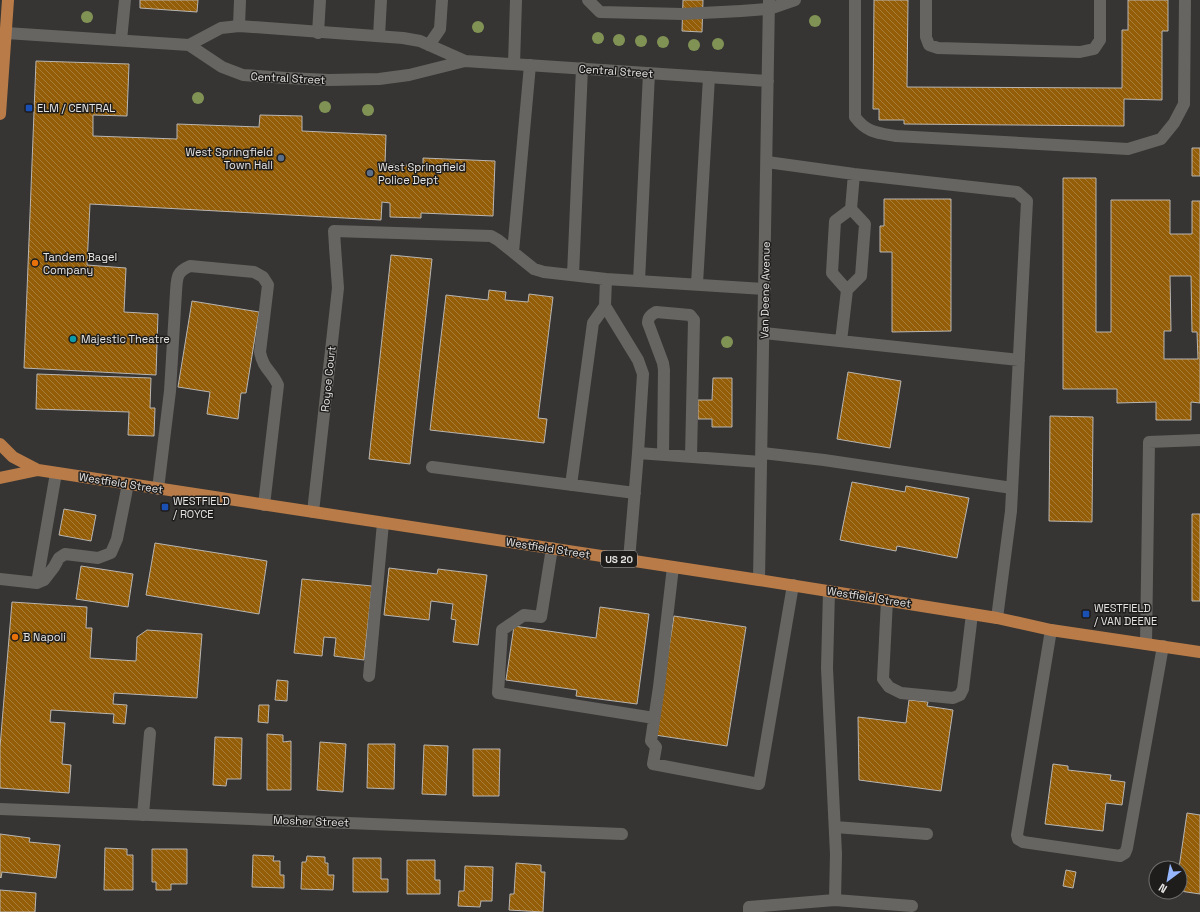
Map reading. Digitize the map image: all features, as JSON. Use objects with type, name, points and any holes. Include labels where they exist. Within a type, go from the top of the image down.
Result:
[{"type":"main road","points":[[0,114],[8,0]]},
{"type":"main road","name":"Westfield Street","points":[[0,444],[13,457],[38,470],[793,585],[997,618],[1051,630],[1200,652]]},
{"type":"main road","name":"Westfield Street","points":[[0,478],[38,470]]},
{"type":"street","points":[[121,40],[125,0]]},
{"type":"street","points":[[239,26],[240,0]]},
{"type":"street","points":[[318,33],[320,0]]},
{"type":"street","points":[[379,36],[381,0]]},
{"type":"street","points":[[429,45],[440,29],[442,0]]},
{"type":"street","points":[[514,64],[516,0]]},
{"type":"street","points":[[588,0],[600,12],[702,14],[795,0]]},
{"type":"street","points":[[855,0],[855,117],[862,126],[874,132],[896,136],[1128,148],[1160,139],[1174,123],[1184,104],[1185,0]]},
{"type":"street","points":[[926,0],[926,37],[929,45],[938,48],[1080,52],[1094,49],[1100,40],[1100,0]]},
{"type":"street","name":"Van Deene Avenue","points":[[759,580],[769,5]]},
{"type":"street","name":"Central Street","points":[[189,45],[221,28],[239,26],[318,33],[379,36],[420,41],[465,61]]},
{"type":"street","name":"Central Street","points":[[6,33],[189,45],[222,67],[243,75],[287,78],[329,80],[379,79],[409,75],[465,61],[768,82]]},
{"type":"street","points":[[530,65],[513,252],[534,269],[544,272],[606,279],[765,289]]},
{"type":"street","points":[[573,275],[582,68]]},
{"type":"street","points":[[639,281],[649,73]]},
{"type":"street","points":[[697,284],[709,78]]},
{"type":"street","points":[[767,162],[854,174],[1017,192],[1027,201],[1011,511],[997,618]]},
{"type":"street","points":[[841,341],[847,290],[861,276],[865,224],[851,209],[854,174]]},
{"type":"street","points":[[847,290],[832,273],[835,221],[851,209]]},
{"type":"street","name":"Royce Court","points":[[313,512],[338,288],[334,231],[491,236],[513,252]]},
{"type":"street","points":[[158,488],[170,391],[178,276],[182,270],[190,266],[254,272],[263,277],[268,286],[260,352],[262,362],[278,385],[264,505]]},
{"type":"street","points":[[606,279],[605,306],[638,360],[643,374],[629,560]]},
{"type":"street","points":[[571,485],[592,323],[605,306]]},
{"type":"street","points":[[663,455],[664,370],[663,363],[648,323],[648,318],[656,312],[690,315],[694,320],[691,457]]},
{"type":"street","points":[[764,333],[1019,360]]},
{"type":"street","points":[[1146,644],[1149,442],[1200,440]]},
{"type":"street","points":[[638,453],[691,457],[824,460],[1012,488]]},
{"type":"street","points":[[432,467],[635,493]]},
{"type":"street","points":[[37,583],[56,473]]},
{"type":"street","points":[[0,579],[37,583],[44,580],[59,558],[65,554],[98,558],[111,553],[117,539],[128,484]]},
{"type":"street","points":[[369,676],[383,523]]},
{"type":"street","points":[[552,548],[542,617],[524,615],[502,630],[498,693],[654,718]]},
{"type":"street","points":[[673,567],[651,741],[656,747],[653,764],[759,784],[793,585]]},
{"type":"street","points":[[829,591],[827,668],[836,854],[835,900]]},
{"type":"street","points":[[887,600],[883,679],[889,687],[901,693],[953,698],[960,695],[963,689],[972,614]]},
{"type":"street","points":[[1051,630],[1018,839],[1024,842],[1120,856],[1125,853],[1127,848],[1163,646]]},
{"type":"street","points":[[143,815],[150,733]]},
{"type":"street","name":"Mosher Street","points":[[0,809],[622,834]]},
{"type":"street","points":[[835,827],[928,834]]},
{"type":"street","points":[[749,912],[749,907],[835,900],[912,906]]},
{"type":"building","points":[[140,0],[198,0],[197,12],[140,8]]},
{"type":"building","points":[[683,0],[703,0],[702,32],[682,31]]},
{"type":"building","points":[[874,0],[908,0],[907,87],[1122,88],[1122,30],[1128,30],[1128,0],[1168,0],[1168,31],[1162,31],[1162,100],[1124,99],[1124,126],[904,124],[904,120],[879,120],[879,109],[873,109]]},
{"type":"building","points":[[36,61],[129,64],[127,116],[93,115],[93,136],[177,139],[177,124],[259,127],[260,115],[302,116],[302,131],[386,135],[385,164],[423,166],[423,158],[495,161],[493,216],[421,213],[421,218],[390,217],[390,203],[382,202],[381,220],[90,204],[87,265],[126,268],[124,312],[158,314],[156,375],[24,368]]},
{"type":"building","points":[[1192,148],[1200,148],[1200,176],[1192,176]]},
{"type":"building","points":[[1063,178],[1096,178],[1096,332],[1111,332],[1111,200],[1170,200],[1170,234],[1192,234],[1192,201],[1200,201],[1200,403],[1191,402],[1191,420],[1156,420],[1156,402],[1117,403],[1117,389],[1063,389]],"holes":[[[1170,276],[1191,276],[1192,332],[1197,332],[1198,359],[1164,359],[1164,331],[1171,331]]]},
{"type":"building","points":[[884,199],[951,199],[951,331],[892,332],[892,252],[880,252],[880,226],[884,226]]},
{"type":"building","points":[[391,255],[432,259],[410,464],[369,459]]},
{"type":"building","points":[[489,290],[506,292],[505,300],[528,302],[529,294],[553,297],[538,418],[547,419],[544,443],[430,430],[446,295],[488,300]]},
{"type":"building","points":[[192,301],[259,312],[246,393],[241,393],[238,419],[207,414],[210,392],[178,387]]},
{"type":"building","points":[[848,372],[901,381],[890,448],[837,439]]},
{"type":"building","points":[[37,374],[151,378],[150,408],[155,408],[154,436],[128,435],[129,412],[36,409]]},
{"type":"building","points":[[713,378],[732,378],[732,427],[712,427],[712,419],[698,419],[698,400],[712,400]]},
{"type":"building","points":[[1050,416],[1093,417],[1092,522],[1049,521]]},
{"type":"building","points":[[852,482],[905,492],[906,486],[969,498],[957,558],[897,546],[896,551],[840,540]]},
{"type":"building","points":[[64,509],[96,515],[91,541],[59,535]]},
{"type":"building","points":[[1192,514],[1200,514],[1200,601],[1192,601]]},
{"type":"building","points":[[155,543],[267,561],[259,614],[146,595]]},
{"type":"building","points":[[81,566],[133,574],[128,607],[76,599]]},
{"type":"building","points":[[389,568],[437,574],[438,569],[487,575],[478,645],[453,642],[456,620],[451,619],[453,604],[431,601],[429,620],[384,615]]},
{"type":"building","points":[[302,579],[372,586],[364,660],[334,656],[336,638],[324,637],[322,656],[294,653]]},
{"type":"building","points":[[12,602],[87,607],[86,628],[92,628],[90,658],[136,661],[137,637],[147,630],[202,634],[197,698],[114,693],[113,704],[127,705],[125,724],[113,723],[114,714],[51,710],[50,722],[65,723],[62,764],[71,765],[69,793],[0,788],[0,747]]},
{"type":"building","points":[[600,607],[649,614],[637,704],[576,696],[577,690],[506,680],[514,626],[596,638]]},
{"type":"building","points":[[674,616],[746,627],[727,746],[655,735]]},
{"type":"building","points":[[277,680],[288,681],[287,701],[275,700]]},
{"type":"building","points":[[909,700],[928,702],[927,706],[953,710],[941,791],[859,780],[858,717],[906,723]]},
{"type":"building","points":[[259,705],[269,705],[268,723],[258,722]]},
{"type":"building","points":[[267,734],[283,735],[283,742],[291,741],[291,790],[267,790]]},
{"type":"building","points":[[215,737],[242,738],[241,779],[227,779],[226,786],[213,785]]},
{"type":"building","points":[[320,742],[346,744],[343,792],[317,790]]},
{"type":"building","points":[[368,744],[395,744],[394,789],[367,788]]},
{"type":"building","points":[[424,745],[448,746],[446,795],[422,794]]},
{"type":"building","points":[[473,749],[500,749],[499,796],[473,796]]},
{"type":"building","points":[[1053,764],[1068,766],[1068,770],[1111,775],[1110,780],[1125,782],[1122,805],[1106,803],[1103,831],[1045,824]]},
{"type":"building","points":[[1187,813],[1200,815],[1200,894],[1188,892],[1188,860],[1180,860]]},
{"type":"building","points":[[0,834],[30,838],[29,842],[60,845],[56,878],[2,872],[1,878]]},
{"type":"building","points":[[105,848],[127,849],[127,855],[133,855],[133,890],[104,890]]},
{"type":"building","points":[[152,849],[187,849],[187,884],[171,884],[171,890],[156,890],[156,882],[152,882]]},
{"type":"building","points":[[253,855],[274,856],[273,861],[280,861],[280,875],[284,875],[284,888],[252,887]]},
{"type":"building","points":[[307,856],[325,857],[325,863],[328,863],[328,875],[334,875],[333,890],[301,889],[302,862],[306,862]]},
{"type":"building","points":[[353,858],[381,858],[381,879],[388,879],[388,892],[353,892]]},
{"type":"building","points":[[407,860],[435,860],[435,880],[440,880],[440,894],[407,894]]},
{"type":"building","points":[[516,863],[541,865],[541,872],[545,872],[543,912],[509,910],[510,894],[514,894]]},
{"type":"building","points":[[465,866],[493,867],[492,901],[481,901],[480,907],[458,906],[459,891],[464,891]]},
{"type":"building","points":[[1066,870],[1076,872],[1073,888],[1063,886]]},
{"type":"building","points":[[0,890],[36,893],[35,912],[0,912]]},
{"type":"place","name":"ELM / CENTRAL","points":[[29,108]]},
{"type":"place","name":"West Springfield Town Hall","points":[[281,158]]},
{"type":"place","name":"West Springfield Police Dept","points":[[370,173]]},
{"type":"place","name":"Tandem Bagel Company","points":[[35,263]]},
{"type":"place","name":"Majestic Theatre","points":[[73,339]]},
{"type":"place","name":"WESTFIELD / ROYCE","points":[[165,507]]},
{"type":"place","name":"WESTFIELD / VAN DEENE","points":[[1086,614]]},
{"type":"place","name":"B Napoli","points":[[15,637]]}]
